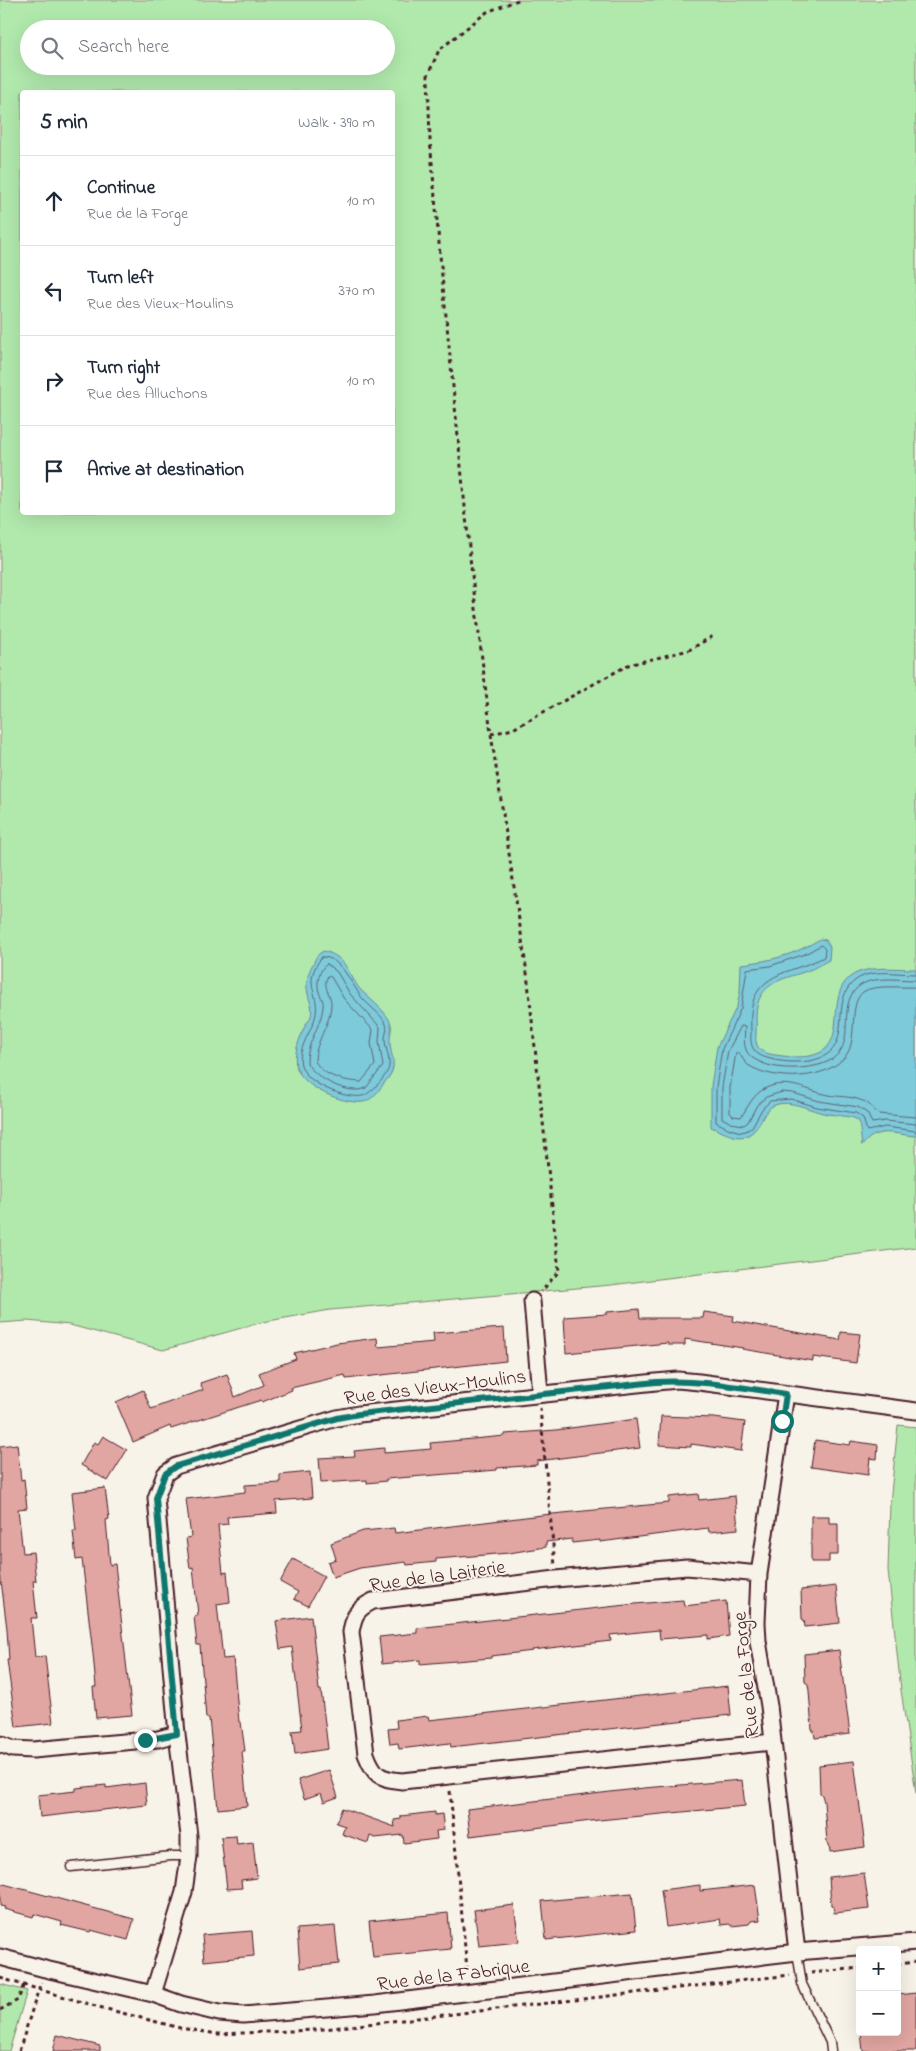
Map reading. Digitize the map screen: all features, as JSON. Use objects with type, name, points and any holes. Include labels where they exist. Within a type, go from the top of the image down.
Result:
[{"type":"street","points":[[532,1301],[540,1393]]},
{"type":"street","name":"Rue des Vieux-Moulins","points":[[153,1994],[184,1892],[189,1856],[189,1836],[177,1734],[156,1498],[165,1474],[176,1466],[190,1461],[337,1418],[540,1393],[678,1380],[916,1411]]},
{"type":"street","name":"Rue de la Forge","points":[[786,1394],[757,1602],[758,1640],[769,1706],[797,1952]]},
{"type":"street","name":"Rue de la Laiterie","points":[[760,1574],[687,1566],[556,1579],[374,1601],[361,1607],[353,1619],[351,1632],[366,1754],[371,1767],[378,1776],[389,1780],[402,1781],[772,1742]]},
{"type":"street","points":[[0,1744],[12,1749],[33,1750],[158,1739],[177,1734]]},
{"type":"street","name":"Rue de la Fabrique","points":[[0,1957],[153,1994],[181,2004],[219,2013],[243,2015],[375,2004],[797,1952],[916,1942]]},
{"type":"lane","points":[[71,1867],[171,1856],[189,1856]]},
{"type":"lane","points":[[797,1952],[802,1984],[830,2042],[832,2051]]},
{"type":"path","points":[[518,0],[487,12],[439,50],[428,75],[430,140],[441,266],[471,567],[491,734],[527,973],[559,1271],[532,1301]]},
{"type":"path","points":[[491,734],[512,729],[628,665],[689,650],[713,636]]},
{"type":"path","points":[[540,1393],[539,1411],[556,1579]]},
{"type":"path","points":[[448,1776],[467,1969]]},
{"type":"path","points":[[901,1964],[916,1962]]},
{"type":"path","points":[[19,2051],[45,1969]]},
{"type":"path","points":[[0,2010],[18,2000],[24,1984]]},
{"type":"green space","points":[[0,0],[916,0],[916,1247],[611,1285],[330,1310],[263,1322],[163,1350],[70,1325],[27,1321],[0,1323]]},
{"type":"green space","points":[[898,1425],[916,1427],[916,1793],[901,1690],[888,1570],[890,1503]]},
{"type":"green space","points":[[0,1984],[27,1991],[9,2051],[0,2051]]},
{"type":"water","points":[[820,939],[826,940],[830,947],[829,960],[812,969],[771,985],[760,998],[756,1014],[757,1045],[759,1049],[767,1053],[783,1056],[809,1056],[824,1050],[832,1039],[839,995],[845,981],[866,970],[880,968],[916,969],[916,1136],[880,1133],[874,1135],[862,1146],[859,1121],[854,1118],[827,1114],[788,1103],[771,1107],[757,1128],[746,1136],[734,1136],[711,1127],[711,1086],[717,1047],[737,1006],[740,992],[741,964],[782,956]]},
{"type":"water","points":[[324,951],[342,961],[359,988],[384,1012],[391,1024],[392,1071],[376,1094],[363,1102],[345,1100],[324,1093],[306,1081],[296,1066],[295,1056],[301,1035],[312,1012],[307,990],[308,977],[316,957]]},
{"type":"building","points":[[639,1309],[640,1318],[703,1318],[704,1312],[734,1316],[733,1321],[840,1340],[841,1332],[860,1334],[856,1363],[813,1357],[813,1361],[685,1339],[685,1345],[668,1345],[668,1343],[566,1353],[564,1317],[607,1314],[607,1312]]},
{"type":"building","points":[[504,1328],[506,1361],[346,1379],[345,1375],[291,1388],[292,1390],[262,1402],[261,1400],[171,1429],[170,1426],[133,1442],[116,1402],[143,1390],[151,1409],[203,1390],[200,1383],[227,1374],[235,1397],[264,1385],[259,1373],[296,1359],[294,1353],[337,1343],[377,1338],[378,1347],[434,1342],[433,1333]]},
{"type":"building","points":[[661,1416],[714,1418],[745,1422],[741,1451],[691,1444],[691,1447],[659,1445]]},
{"type":"building","points":[[636,1419],[640,1448],[537,1461],[537,1465],[497,1468],[497,1470],[386,1479],[386,1481],[367,1483],[367,1480],[321,1483],[319,1458],[355,1456],[354,1451],[384,1448],[384,1453],[431,1449],[430,1443],[505,1436],[505,1434],[556,1430]]},
{"type":"building","points":[[103,1436],[127,1450],[108,1481],[81,1465],[94,1442],[98,1444]]},
{"type":"building","points":[[815,1440],[850,1445],[851,1441],[878,1445],[877,1459],[870,1458],[868,1475],[811,1467]]},
{"type":"building","points":[[17,1444],[21,1480],[24,1479],[27,1508],[18,1509],[23,1553],[33,1552],[36,1581],[33,1581],[37,1618],[31,1618],[35,1657],[45,1656],[53,1723],[16,1727],[7,1660],[9,1660],[7,1629],[0,1572],[0,1446]]},
{"type":"building","points":[[310,1472],[312,1498],[276,1501],[277,1513],[227,1517],[228,1524],[218,1525],[223,1573],[227,1572],[230,1602],[217,1604],[223,1659],[233,1658],[239,1722],[241,1722],[245,1751],[242,1751],[247,1806],[218,1809],[209,1718],[206,1718],[200,1645],[197,1645],[194,1616],[198,1615],[193,1567],[190,1568],[186,1538],[191,1537],[186,1499],[245,1492],[245,1485],[280,1483],[280,1475]]},
{"type":"building","points":[[105,1488],[109,1519],[106,1520],[110,1565],[115,1564],[132,1715],[96,1718],[93,1687],[96,1687],[93,1654],[82,1559],[76,1560],[73,1531],[76,1531],[72,1492]]},
{"type":"building","points":[[698,1494],[699,1500],[735,1496],[738,1529],[709,1532],[708,1528],[600,1542],[600,1540],[572,1543],[572,1539],[546,1542],[546,1547],[509,1553],[436,1559],[436,1562],[407,1565],[406,1562],[360,1568],[333,1577],[328,1562],[336,1559],[331,1543],[363,1531],[394,1528],[395,1533],[542,1515],[669,1503],[669,1497]]},
{"type":"building","points":[[811,1516],[829,1516],[829,1523],[838,1523],[838,1555],[829,1555],[829,1562],[811,1562]]},
{"type":"building","points":[[293,1559],[324,1576],[308,1606],[294,1599],[298,1592],[280,1582]]},
{"type":"building","points":[[836,1586],[840,1623],[805,1627],[804,1620],[802,1619],[801,1590]]},
{"type":"building","points":[[683,1600],[684,1606],[726,1601],[729,1636],[708,1639],[708,1635],[660,1639],[659,1630],[610,1635],[611,1641],[532,1650],[491,1656],[491,1658],[420,1664],[420,1660],[382,1664],[379,1637],[417,1633],[417,1628]]},
{"type":"building","points":[[311,1616],[328,1749],[295,1754],[292,1731],[302,1730],[292,1647],[280,1649],[276,1621]]},
{"type":"building","points":[[839,1650],[850,1734],[815,1738],[814,1731],[812,1730],[808,1684],[805,1682],[804,1654]]},
{"type":"building","points":[[728,1686],[731,1715],[451,1747],[450,1743],[399,1749],[398,1743],[390,1744],[388,1729],[397,1728],[396,1720],[428,1716],[429,1720]]},
{"type":"building","points":[[854,1761],[865,1847],[830,1852],[829,1844],[827,1843],[824,1802],[820,1793],[819,1765]]},
{"type":"building","points":[[329,1770],[338,1797],[324,1802],[321,1793],[304,1799],[298,1780]]},
{"type":"building","points":[[742,1780],[745,1806],[599,1820],[470,1836],[467,1809],[644,1788]]},
{"type":"building","points":[[145,1783],[147,1805],[40,1817],[38,1795],[76,1791],[76,1788],[106,1785],[106,1788]]},
{"type":"building","points":[[342,1808],[395,1827],[394,1820],[401,1819],[401,1816],[435,1812],[435,1815],[442,1814],[444,1830],[436,1831],[437,1839],[404,1843],[403,1835],[375,1838],[370,1836],[368,1843],[342,1834],[345,1826],[336,1823]]},
{"type":"building","points":[[236,1836],[237,1844],[253,1842],[257,1878],[241,1880],[242,1888],[227,1889],[221,1837]]},
{"type":"building","points":[[864,1873],[869,1909],[834,1913],[833,1906],[831,1905],[829,1877]]},
{"type":"building","points":[[0,1883],[134,1919],[128,1940],[91,1930],[90,1932],[61,1925],[62,1922],[34,1914],[33,1917],[4,1909],[5,1907],[0,1906]]},
{"type":"building","points":[[700,1885],[700,1891],[755,1885],[760,1920],[751,1921],[749,1924],[732,1926],[729,1924],[721,1925],[720,1919],[666,1927],[661,1890]]},
{"type":"building","points":[[632,1893],[636,1930],[546,1940],[542,1901]]},
{"type":"building","points":[[514,1905],[519,1942],[479,1946],[474,1910]]},
{"type":"building","points":[[448,1913],[451,1949],[373,1957],[369,1921]]},
{"type":"building","points":[[335,1926],[339,1964],[300,1968],[297,1929]]},
{"type":"building","points":[[252,1931],[254,1956],[204,1961],[202,1935]]},
{"type":"building","points":[[916,1993],[916,2051],[863,2051],[861,2036],[901,2036],[901,1995]]},
{"type":"building","points":[[57,2035],[100,2046],[100,2051],[53,2051]]},
{"type":"route","points":[[145,1740],[177,1734],[156,1513],[156,1498],[160,1485],[165,1474],[176,1466],[337,1418],[359,1414],[540,1393],[678,1380],[786,1394],[782,1421]]}]
